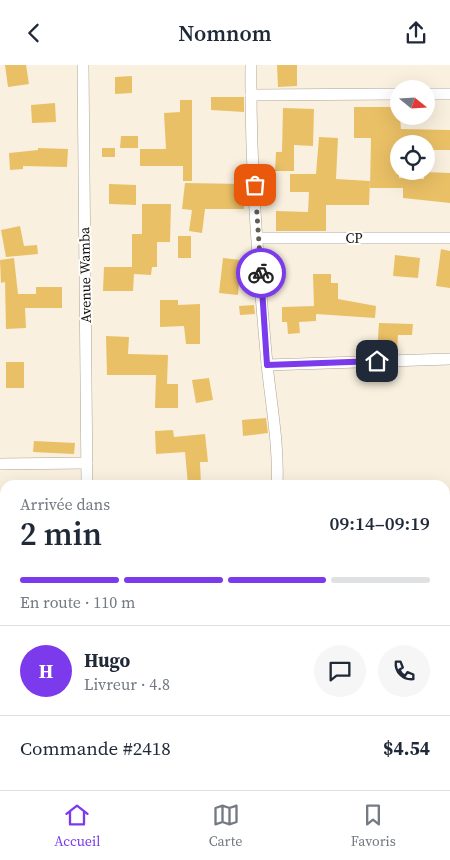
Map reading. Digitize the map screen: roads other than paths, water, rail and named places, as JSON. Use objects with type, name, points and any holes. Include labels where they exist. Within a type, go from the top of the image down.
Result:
[{"type":"street","name":"Avenue Wamba","points":[[83,65],[87,480]]},
{"type":"street","points":[[251,65],[258,238],[267,365],[276,447],[277,480]]},
{"type":"street","points":[[251,95],[390,94]]},
{"type":"street","points":[[435,94],[450,94]]},
{"type":"street","name":"CP","points":[[258,238],[450,237]]},
{"type":"street","points":[[267,365],[450,359]]},
{"type":"street","points":[[0,464],[87,463]]}]
